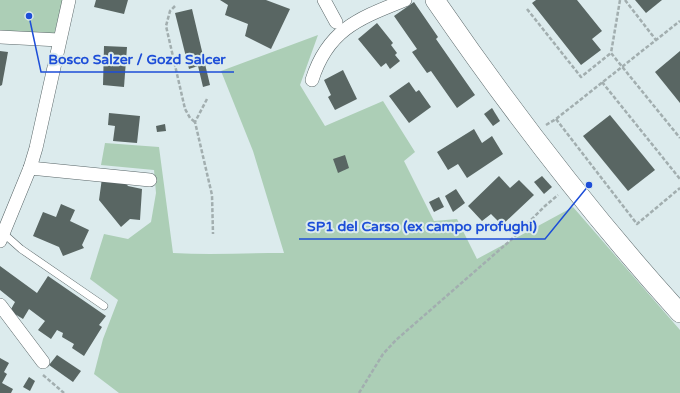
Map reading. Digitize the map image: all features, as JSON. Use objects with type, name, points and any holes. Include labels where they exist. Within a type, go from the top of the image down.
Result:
[{"type":"main road","points":[[435,0],[490,79],[571,185],[680,313]]},
{"type":"street","points":[[2,237],[30,168],[36,148],[68,0]]},
{"type":"street","points":[[324,0],[336,22]]},
{"type":"street","points":[[312,80],[322,54],[342,31],[356,21],[405,0]]},
{"type":"street","points":[[0,36],[59,40]]},
{"type":"street","points":[[30,168],[150,180]]},
{"type":"street","points":[[0,305],[43,362]]},
{"type":"lane","points":[[2,237],[104,306]]},
{"type":"path","points":[[526,9],[581,77],[611,53],[620,0]]},
{"type":"path","points":[[625,0],[656,40]]},
{"type":"path","points":[[175,6],[170,11],[166,26],[185,109],[194,122],[212,195],[213,234]]},
{"type":"path","points":[[532,135],[556,119],[680,21]]},
{"type":"path","points":[[611,53],[680,138]]},
{"type":"path","points":[[602,82],[680,179]]},
{"type":"path","points":[[194,122],[207,99]]},
{"type":"path","points":[[556,119],[637,224],[680,188]]},
{"type":"path","points":[[359,393],[383,354],[396,340],[512,239],[545,206],[571,185]]},
{"type":"green space","points":[[0,0],[63,0],[54,35],[0,32]]},
{"type":"green space","points":[[318,35],[300,85],[325,126],[383,101],[415,152],[404,161],[434,221],[457,219],[477,259],[573,207],[680,330],[680,393],[119,393],[94,374],[103,339],[118,300],[90,279],[104,234],[128,239],[151,222],[156,193],[154,170],[101,165],[105,143],[159,147],[173,253],[284,253],[253,151],[221,71]]},
{"type":"building","points":[[96,0],[128,0],[124,14],[94,7]]},
{"type":"building","points":[[220,0],[266,0],[290,9],[271,49],[245,36],[248,24],[225,15],[228,5]]},
{"type":"building","points":[[536,0],[577,0],[602,31],[592,39],[601,50],[581,65],[532,3]]},
{"type":"building","points":[[635,0],[662,0],[646,13]]},
{"type":"building","points":[[414,2],[438,37],[436,39],[475,95],[457,108],[431,71],[427,73],[412,52],[417,49],[394,16]]},
{"type":"building","points":[[192,9],[210,85],[203,87],[198,66],[189,69],[175,13]]},
{"type":"building","points":[[377,23],[393,43],[391,45],[397,53],[395,55],[400,61],[390,69],[386,63],[381,67],[358,39]]},
{"type":"building","points":[[104,46],[127,47],[124,87],[103,85]]},
{"type":"building","points":[[0,51],[8,52],[2,85],[0,86]]},
{"type":"building","points":[[680,51],[680,103],[655,72]]},
{"type":"building","points":[[343,70],[357,99],[335,110],[328,97],[331,95],[324,80]]},
{"type":"building","points":[[409,82],[416,92],[419,90],[431,107],[409,123],[389,96]]},
{"type":"building","points":[[492,108],[500,121],[493,126],[484,114]]},
{"type":"building","points":[[109,113],[140,116],[137,143],[113,141],[115,126],[108,125]]},
{"type":"building","points":[[610,115],[655,170],[628,191],[583,136]]},
{"type":"building","points":[[165,124],[166,131],[157,132],[156,126]]},
{"type":"building","points":[[474,129],[482,143],[492,136],[503,154],[467,178],[458,164],[448,170],[437,152]]},
{"type":"building","points":[[345,155],[349,168],[338,173],[333,159]]},
{"type":"building","points":[[499,176],[510,188],[519,180],[534,195],[502,225],[491,214],[482,221],[468,206]]},
{"type":"building","points":[[542,176],[552,187],[544,194],[534,182]]},
{"type":"building","points":[[102,178],[123,180],[128,186],[142,189],[140,220],[130,219],[121,227],[99,200]]},
{"type":"building","points":[[456,189],[465,203],[453,212],[445,196]]},
{"type":"building","points":[[439,197],[444,207],[434,212],[429,202]]},
{"type":"building","points":[[61,204],[75,210],[70,221],[89,230],[82,245],[84,248],[63,256],[59,247],[33,236],[43,212],[56,217]]},
{"type":"building","points":[[0,266],[37,293],[48,276],[106,316],[99,325],[102,327],[84,356],[72,348],[74,344],[62,337],[63,333],[57,330],[51,339],[38,330],[45,321],[29,309],[23,319],[10,311],[15,302],[0,290]]},
{"type":"building","points":[[57,355],[81,371],[73,382],[49,365]]},
{"type":"building","points":[[0,358],[9,363],[4,372],[7,374],[2,383],[13,389],[11,393],[0,393]]},
{"type":"building","points":[[29,377],[35,381],[30,391],[23,387]]},
{"type":"place","name":"Bosco Salzer / Gozd Salcer","points":[[29,16]]},
{"type":"place","name":"SP1 del Carso (ex campo profughi)","points":[[589,185]]}]
